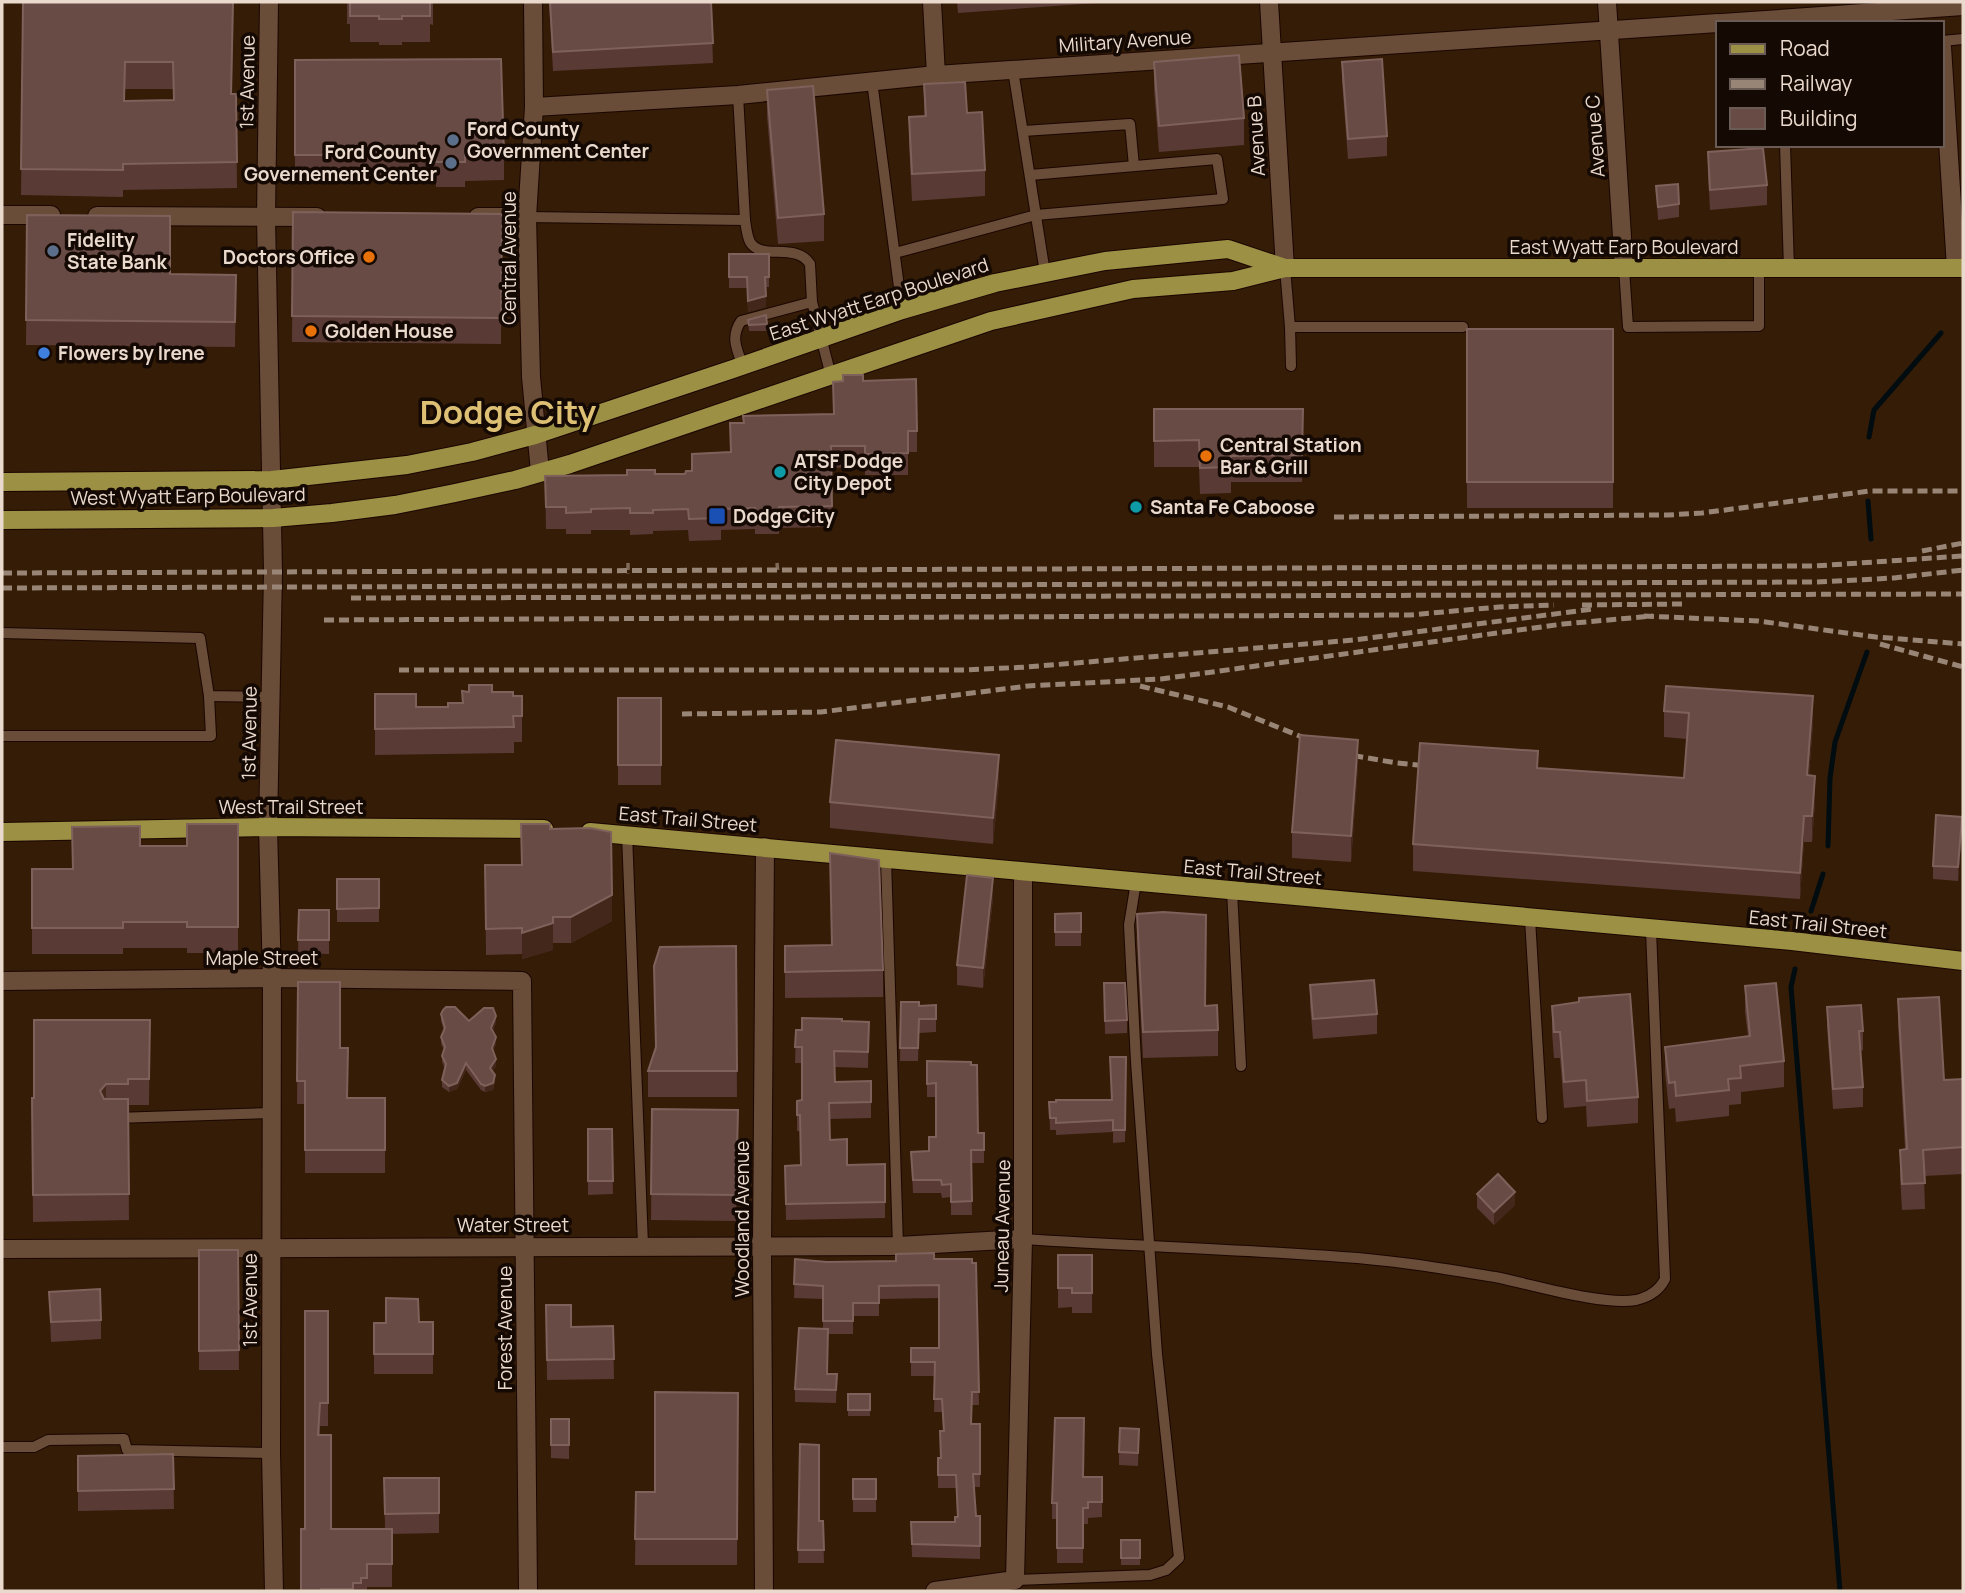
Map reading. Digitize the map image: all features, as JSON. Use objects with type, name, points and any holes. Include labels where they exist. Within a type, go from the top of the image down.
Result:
[{"type":"main road","name":"East Wyatt Earp Boulevard","points":[[535,435],[902,310],[995,283],[1105,261],[1228,249],[1285,268]]},
{"type":"main road","name":"East Wyatt Earp Boulevard","points":[[540,472],[667,432],[991,321],[1133,289],[1233,281],[1285,268],[1960,268]]},
{"type":"main road","name":"West Wyatt Earp Boulevard","points":[[2,482],[272,480],[407,465],[472,452],[535,435]]},
{"type":"main road","name":"West Wyatt Earp Boulevard","points":[[2,520],[273,518],[395,505],[515,480],[540,472]]},
{"type":"main road","name":"West Trail Street","points":[[2,832],[268,827],[539,829]]},
{"type":"main road","name":"East Trail Street","points":[[539,829],[627,834],[1023,873],[1805,943],[1963,961]]},
{"type":"street","name":"1st Avenue","points":[[269,2],[266,217],[273,518],[268,827],[272,978],[271,1453],[274,1591]]},
{"type":"street","name":"Central Avenue","points":[[533,2],[534,107],[527,217],[531,377],[540,472]]},
{"type":"street","points":[[932,2],[936,75]]},
{"type":"street","name":"Avenue B","points":[[1269,2],[1285,268]]},
{"type":"street","name":"Avenue C","points":[[1607,2],[1624,268]]},
{"type":"street","name":"Military Avenue","points":[[1781,21],[1940,11],[1963,6]]},
{"type":"street","name":"Military Avenue","points":[[534,107],[738,95],[936,75],[1716,23]]},
{"type":"street","points":[[1944,72],[1960,268]]},
{"type":"street","points":[[2,215],[335,217]]},
{"type":"street","points":[[458,217],[527,217]]},
{"type":"street","name":"Woodland Avenue","points":[[764,1591],[762,1247],[765,847]]},
{"type":"street","name":"Juneau Avenue","points":[[1015,1580],[1023,1239],[1023,873]]},
{"type":"street","name":"Maple Street","points":[[2,981],[272,978],[522,981]]},
{"type":"street","name":"Forest Avenue","points":[[522,981],[528,1591]]},
{"type":"street","name":"Water Street","points":[[2,1249],[525,1245],[898,1246],[1023,1239]]},
{"type":"street","points":[[935,1591],[1015,1580]]},
{"type":"lane","points":[[1944,41],[1963,39]]},
{"type":"lane","points":[[1013,71],[1045,273]]},
{"type":"lane","points":[[872,82],[902,310]]},
{"type":"lane","points":[[738,95],[745,220],[749,240],[761,250],[796,253],[807,259],[810,264],[812,302],[831,376]]},
{"type":"lane","points":[[1023,131],[1129,124],[1134,166]]},
{"type":"lane","points":[[1785,147],[1789,268]]},
{"type":"lane","points":[[895,253],[1036,215],[1223,199],[1217,159],[1030,175]]},
{"type":"lane","points":[[527,217],[745,220]]},
{"type":"lane","points":[[1285,268],[1291,366]]},
{"type":"lane","points":[[1624,268],[1628,327],[1759,326],[1759,268]]},
{"type":"lane","points":[[743,366],[734,338],[741,321],[812,302]]},
{"type":"lane","points":[[1290,327],[1463,327]]},
{"type":"lane","points":[[2,633],[200,638],[209,696],[211,736],[2,736]]},
{"type":"lane","points":[[209,696],[271,697]]},
{"type":"lane","points":[[627,834],[643,1245]]},
{"type":"lane","points":[[886,859],[898,1246]]},
{"type":"lane","points":[[1015,1580],[1150,1575],[1166,1570],[1178,1558],[1165,1448],[1149,1248],[1129,925],[1136,882]]},
{"type":"lane","points":[[1232,891],[1241,1066]]},
{"type":"lane","points":[[1530,919],[1542,1118]]},
{"type":"lane","points":[[1023,1239],[1344,1257],[1494,1277],[1611,1300],[1635,1300],[1651,1295],[1661,1287],[1665,1279],[1651,930]]},
{"type":"lane","points":[[107,1118],[272,1113]]},
{"type":"lane","points":[[2,1447],[34,1447],[48,1440],[124,1439],[127,1450],[271,1453]]},
{"type":"path","points":[[628,563],[628,574]]},
{"type":"path","points":[[777,563],[778,573]]},
{"type":"building","points":[[23,2],[233,2],[231,94],[236,94],[237,162],[123,164],[123,170],[21,169]],"holes":[[[125,62],[173,62],[174,100],[124,101]]]},
{"type":"building","points":[[350,2],[430,2],[430,16],[379,19],[379,16],[350,16]]},
{"type":"building","points":[[550,2],[711,2],[713,43],[553,52]]},
{"type":"building","points":[[1239,55],[1244,118],[1159,126],[1154,62]]},
{"type":"building","points":[[501,59],[504,155],[465,155],[465,162],[436,162],[436,155],[295,155],[295,60]]},
{"type":"building","points":[[1382,59],[1387,136],[1348,139],[1342,62]]},
{"type":"building","points":[[965,82],[967,113],[982,112],[985,170],[912,174],[909,117],[926,116],[924,84]]},
{"type":"building","points":[[813,86],[824,214],[778,218],[767,90]]},
{"type":"building","points":[[1763,148],[1767,185],[1710,190],[1708,152]]},
{"type":"building","points":[[1678,184],[1679,204],[1658,207],[1656,186]]},
{"type":"building","points":[[293,212],[502,214],[501,318],[292,316]]},
{"type":"building","points":[[27,215],[170,216],[170,274],[236,275],[235,322],[26,320]]},
{"type":"building","points":[[729,254],[769,254],[769,277],[765,277],[766,296],[748,301],[747,277],[729,277]]},
{"type":"building","points":[[766,315],[767,324],[749,325],[748,320]]},
{"type":"building","points":[[1467,329],[1613,329],[1613,482],[1467,482]]},
{"type":"building","points":[[843,375],[863,375],[863,381],[916,379],[917,431],[908,431],[908,453],[865,454],[865,446],[831,446],[832,506],[779,507],[779,513],[755,513],[755,508],[721,509],[721,518],[689,519],[688,509],[630,513],[630,508],[591,509],[591,512],[566,513],[566,507],[546,507],[545,476],[627,475],[627,470],[685,474],[686,471],[692,471],[692,454],[731,452],[730,423],[744,423],[743,416],[834,414],[833,382],[843,381]]},
{"type":"building","points":[[1154,409],[1303,409],[1302,455],[1231,456],[1231,467],[1200,468],[1199,440],[1154,441]]},
{"type":"building","points":[[469,685],[492,685],[492,692],[513,692],[513,696],[522,696],[522,716],[513,716],[514,727],[375,729],[375,694],[416,694],[416,707],[448,707],[448,703],[463,703],[462,691],[469,692]]},
{"type":"building","points":[[1666,686],[1813,696],[1807,775],[1815,776],[1812,816],[1804,816],[1800,873],[1413,844],[1420,743],[1538,751],[1537,768],[1684,778],[1689,713],[1664,711]]},
{"type":"building","points":[[618,698],[661,698],[661,765],[618,765]]},
{"type":"building","points":[[1300,735],[1358,740],[1351,836],[1292,832]]},
{"type":"building","points":[[836,740],[999,755],[993,818],[830,802]]},
{"type":"building","points":[[1936,815],[1962,817],[1958,867],[1933,866]]},
{"type":"building","points":[[187,824],[238,824],[238,927],[187,927],[187,922],[123,922],[123,928],[32,928],[32,869],[73,869],[72,827],[140,826],[140,846],[187,846]]},
{"type":"building","points":[[521,824],[550,824],[550,829],[590,828],[611,832],[612,895],[571,917],[553,917],[553,923],[522,933],[522,928],[486,929],[485,865],[522,865]]},
{"type":"building","points":[[830,853],[879,860],[883,970],[785,972],[785,946],[832,945]]},
{"type":"building","points":[[967,875],[993,878],[983,968],[957,965]]},
{"type":"building","points":[[337,879],[379,879],[379,908],[337,909]]},
{"type":"building","points":[[299,910],[329,910],[329,940],[298,940]]},
{"type":"building","points":[[1163,912],[1206,915],[1205,1006],[1217,1005],[1218,1030],[1143,1032],[1137,914]]},
{"type":"building","points":[[1081,913],[1081,932],[1055,932],[1055,914]]},
{"type":"building","points":[[736,946],[737,1071],[648,1071],[656,1047],[654,966],[660,947]]},
{"type":"building","points":[[1374,980],[1377,1014],[1313,1019],[1310,985]]},
{"type":"building","points":[[298,982],[340,982],[340,1048],[348,1048],[347,1098],[385,1098],[385,1150],[305,1150],[305,1081],[297,1081]]},
{"type":"building","points":[[1104,983],[1125,983],[1127,1020],[1105,1021]]},
{"type":"building","points":[[1776,983],[1784,1061],[1740,1066],[1741,1078],[1728,1079],[1729,1090],[1676,1096],[1675,1082],[1669,1083],[1665,1047],[1750,1036],[1745,986]]},
{"type":"building","points":[[1630,994],[1638,1097],[1587,1101],[1586,1080],[1564,1082],[1560,1032],[1554,1032],[1552,1006],[1579,1002],[1579,998]]},
{"type":"building","points":[[1939,997],[1944,1080],[1963,1079],[1963,1147],[1923,1150],[1925,1183],[1902,1184],[1900,1150],[1907,1149],[1898,999]]},
{"type":"building","points":[[901,1002],[919,1002],[919,1006],[936,1005],[936,1019],[919,1019],[918,1048],[900,1048]]},
{"type":"building","points":[[1861,1005],[1863,1031],[1859,1031],[1863,1087],[1833,1089],[1827,1007]]},
{"type":"building","points":[[446,1007],[455,1007],[469,1021],[484,1008],[493,1008],[496,1016],[491,1028],[496,1037],[492,1048],[496,1059],[490,1068],[495,1075],[493,1083],[485,1086],[481,1084],[466,1063],[457,1083],[449,1086],[442,1080],[446,1064],[442,1056],[445,1047],[441,1037],[445,1028],[441,1014]]},
{"type":"building","points":[[802,1018],[869,1022],[868,1052],[834,1051],[835,1082],[871,1081],[871,1102],[829,1103],[830,1140],[847,1139],[847,1165],[885,1164],[885,1202],[786,1204],[785,1166],[801,1165],[800,1115],[797,1115],[797,1101],[802,1100],[802,1047],[795,1047],[796,1030],[802,1030]]},
{"type":"building","points":[[34,1020],[150,1020],[149,1079],[128,1079],[128,1084],[106,1084],[100,1091],[104,1099],[128,1099],[129,1194],[33,1195]]},
{"type":"building","points":[[1110,1057],[1126,1057],[1125,1130],[1113,1130],[1113,1120],[1056,1123],[1056,1118],[1050,1118],[1049,1102],[1112,1100]]},
{"type":"building","points":[[927,1061],[971,1062],[971,1065],[977,1065],[978,1133],[984,1133],[984,1150],[971,1150],[972,1201],[951,1202],[951,1184],[942,1185],[941,1180],[913,1180],[911,1152],[929,1151],[929,1137],[936,1137],[936,1083],[927,1084]]},
{"type":"building","points":[[652,1109],[738,1110],[736,1195],[651,1194]]},
{"type":"building","points":[[588,1129],[612,1129],[613,1181],[588,1181]]},
{"type":"building","points":[[1498,1174],[1515,1192],[1494,1212],[1477,1194]]},
{"type":"building","points":[[199,1250],[238,1250],[239,1350],[199,1351]]},
{"type":"building","points":[[934,1253],[934,1259],[972,1259],[972,1263],[976,1263],[979,1392],[972,1392],[971,1424],[980,1424],[980,1474],[973,1474],[976,1516],[980,1516],[980,1546],[912,1544],[911,1522],[955,1522],[955,1517],[958,1517],[956,1475],[938,1475],[938,1458],[941,1458],[940,1431],[944,1431],[942,1399],[934,1399],[935,1362],[911,1362],[911,1348],[939,1348],[939,1285],[879,1286],[879,1303],[853,1303],[853,1321],[823,1321],[823,1286],[794,1284],[795,1259],[827,1262],[896,1261],[896,1254]]},
{"type":"building","points":[[1058,1255],[1092,1255],[1092,1293],[1072,1293],[1072,1288],[1058,1288]]},
{"type":"building","points":[[100,1289],[101,1320],[51,1322],[49,1292]]},
{"type":"building","points":[[386,1298],[418,1299],[419,1322],[433,1322],[433,1354],[374,1354],[374,1323],[386,1323]]},
{"type":"building","points":[[546,1305],[571,1305],[571,1327],[613,1326],[614,1359],[547,1360]]},
{"type":"building","points":[[305,1311],[328,1311],[328,1403],[320,1403],[318,1435],[331,1435],[331,1529],[392,1529],[392,1564],[367,1564],[367,1578],[361,1578],[361,1583],[353,1583],[353,1589],[301,1591],[301,1529],[305,1529]]},
{"type":"building","points":[[799,1328],[828,1329],[827,1374],[837,1374],[836,1390],[795,1389]]},
{"type":"building","points":[[655,1392],[738,1393],[737,1539],[635,1539],[636,1492],[655,1492]]},
{"type":"building","points":[[848,1394],[870,1394],[870,1410],[848,1410]]},
{"type":"building","points":[[1055,1418],[1084,1418],[1083,1477],[1102,1477],[1102,1502],[1088,1502],[1088,1508],[1083,1508],[1083,1548],[1057,1548],[1057,1503],[1052,1503]]},
{"type":"building","points":[[551,1419],[569,1419],[569,1445],[551,1445]]},
{"type":"building","points":[[1120,1428],[1139,1429],[1138,1453],[1119,1452]]},
{"type":"building","points":[[800,1444],[819,1445],[819,1521],[823,1521],[824,1550],[798,1550]]},
{"type":"building","points":[[173,1454],[174,1489],[78,1491],[78,1456]]},
{"type":"building","points":[[384,1478],[439,1478],[439,1513],[385,1514]]},
{"type":"building","points":[[853,1479],[876,1479],[876,1499],[853,1499]]},
{"type":"building","points":[[1121,1540],[1140,1540],[1140,1558],[1121,1558]]},
{"type":"waterway","points":[[1869,437],[1874,410],[1941,333]]},
{"type":"waterway","points":[[1868,501],[1871,539]]},
{"type":"waterway","points":[[1828,846],[1830,778],[1835,742],[1867,652]]},
{"type":"waterway","points":[[1811,911],[1823,874]]},
{"type":"waterway","points":[[1795,969],[1791,987],[1840,1591]]},
{"type":"railway","points":[[1334,517],[1668,515],[1870,491],[1963,491]]},
{"type":"railway","points":[[1922,551],[1963,543]]},
{"type":"railway","points":[[2,573],[1815,566],[1963,556]]},
{"type":"railway","points":[[2,588],[1817,582],[1894,578],[1963,570]]},
{"type":"railway","points":[[351,598],[1963,594]]},
{"type":"railway","points":[[1582,605],[1684,604]]},
{"type":"railway","points":[[324,620],[1410,615],[1554,605]]},
{"type":"railway","points":[[399,670],[965,670],[1027,667],[1354,640],[1593,609]]},
{"type":"railway","points":[[1644,616],[1758,621],[1876,637],[1963,644]]},
{"type":"railway","points":[[682,714],[821,712],[1028,686],[1161,679],[1563,624],[1653,616]]},
{"type":"railway","points":[[1880,644],[1963,667]]},
{"type":"railway","points":[[1140,686],[1228,707],[1344,754],[1439,767]]},
{"type":"place","name":"Ford County Government Center","points":[[453,140]]},
{"type":"place","name":"Ford County Governement Center","points":[[451,163]]},
{"type":"place","name":"Fidelity State Bank","points":[[53,251]]},
{"type":"place","name":"Doctors Office","points":[[369,257]]},
{"type":"place","name":"Golden House","points":[[311,331]]},
{"type":"place","name":"Flowers by Irene","points":[[44,353]]},
{"type":"place","name":"Central Station Bar & Grill","points":[[1206,456]]},
{"type":"place","name":"ATSF Dodge City Depot","points":[[780,472]]},
{"type":"place","name":"Santa Fe Caboose","points":[[1136,507]]},
{"type":"place","name":"Dodge City","points":[[717,516]]},
{"type":"district","name":"Dodge City","points":[[508,411]]}]
